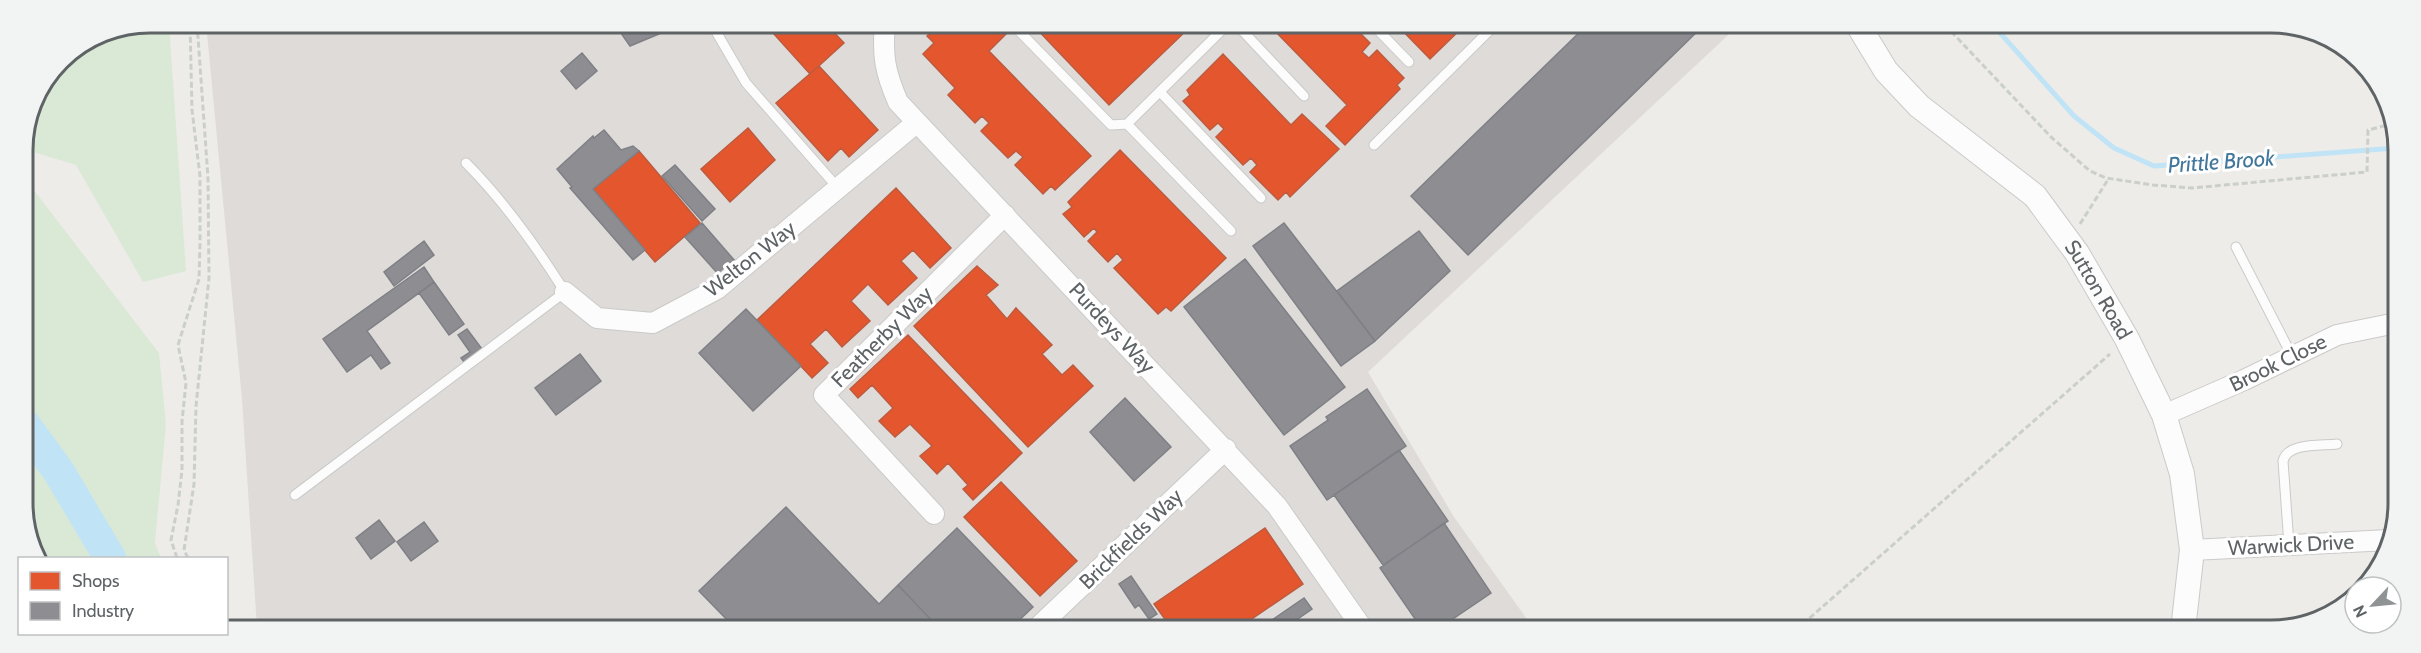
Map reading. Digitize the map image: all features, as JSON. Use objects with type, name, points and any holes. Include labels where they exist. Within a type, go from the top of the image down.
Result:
[{"type":"street","name":"Purdeys Way","points":[[884,33],[882,51],[887,77],[898,102],[1226,449],[1277,506],[1357,620]]},
{"type":"street","name":"Sutton Road","points":[[1863,33],[1886,71],[1919,106],[2035,196],[2067,240],[2127,339],[2164,415],[2182,474],[2192,550],[2184,620]]},
{"type":"street","name":"Welton Way","points":[[566,292],[597,318],[653,323],[717,289],[916,123]]},
{"type":"street","name":"Featherby Way","points":[[934,514],[824,395],[1005,215]]},
{"type":"street","name":"Brook Close","points":[[2164,415],[2337,335],[2388,325]]},
{"type":"street","name":"Brickfields Way","points":[[1046,620],[1226,449]]},
{"type":"street","name":"Warwick Drive","points":[[2192,550],[2382,540]]},
{"type":"lane","points":[[717,33],[746,83],[838,188]]},
{"type":"lane","points":[[1021,33],[1111,125],[1127,124],[1219,33]]},
{"type":"lane","points":[[1244,33],[1304,96]]},
{"type":"lane","points":[[1381,33],[1409,62]]},
{"type":"lane","points":[[1374,145],[1487,33]]},
{"type":"lane","points":[[1160,92],[1261,198]]},
{"type":"lane","points":[[1127,124],[1232,231]]},
{"type":"lane","points":[[296,495],[566,292],[497,194],[466,163]]},
{"type":"lane","points":[[2236,247],[2292,356]]},
{"type":"lane","points":[[2289,545],[2283,461],[2285,454],[2292,449],[2337,444]]},
{"type":"path","points":[[177,557],[171,540],[182,470],[182,421],[186,383],[178,345],[199,279],[200,244],[201,176],[192,110],[190,33]]},
{"type":"path","points":[[188,557],[184,550],[194,484],[196,406],[208,278],[208,178],[198,33]]},
{"type":"path","points":[[1953,33],[2051,137],[2090,171],[2109,178],[2192,188],[2367,172],[2368,130],[2386,125]]},
{"type":"path","points":[[2067,240],[2095,202],[2109,178]]},
{"type":"path","points":[[1807,620],[2127,339]]},
{"type":"shaded area","points":[[207,33],[1730,33],[1368,372],[1454,517],[1528,620],[256,620],[242,399]]},
{"type":"green space","points":[[170,33],[186,271],[143,282],[76,165],[33,152],[37,120],[45,98],[57,79],[73,62],[98,45],[135,34]]},
{"type":"green space","points":[[33,189],[159,353],[166,424],[155,543],[161,557],[47,557],[39,540],[33,503]]},
{"type":"building: Shops","points":[[773,33],[834,33],[844,43],[810,74]]},
{"type":"building: Shops","points":[[930,33],[1007,33],[989,51],[1091,156],[1055,190],[1051,186],[1043,194],[1015,165],[1023,157],[1016,151],[1008,158],[981,131],[989,123],[982,116],[975,123],[948,95],[955,88],[923,54],[934,43],[927,36]]},
{"type":"building: Shops","points":[[1041,33],[1184,33],[1109,105]]},
{"type":"building: Shops","points":[[1277,33],[1360,33],[1370,43],[1362,52],[1369,58],[1377,50],[1404,78],[1397,85],[1400,89],[1345,145],[1326,126],[1347,105]]},
{"type":"building: Shops","points":[[1405,33],[1457,33],[1430,59]]},
{"type":"building: Shops","points":[[1223,54],[1291,125],[1302,114],[1339,149],[1290,197],[1286,192],[1278,200],[1250,172],[1257,165],[1251,158],[1243,165],[1216,137],[1224,129],[1218,123],[1210,130],[1183,101],[1190,95],[1187,90]]},
{"type":"building: Shops","points":[[819,66],[878,130],[849,157],[841,148],[828,161],[776,103]]},
{"type":"building: Shops","points":[[748,128],[775,160],[730,202],[701,169]]},
{"type":"building: Shops","points":[[1120,150],[1226,258],[1171,311],[1166,307],[1158,314],[1114,268],[1123,260],[1117,253],[1108,262],[1088,241],[1097,232],[1094,228],[1084,237],[1063,214],[1072,207],[1068,202]]},
{"type":"building: Shops","points":[[639,151],[700,223],[655,262],[593,189]]},
{"type":"building: Shops","points":[[896,188],[951,248],[930,268],[913,250],[901,261],[917,278],[888,305],[868,284],[851,301],[870,321],[842,347],[826,329],[810,344],[828,363],[812,378],[757,320]]},
{"type":"building: Shops","points":[[977,266],[998,285],[986,295],[1007,319],[1016,308],[1052,345],[1042,354],[1062,375],[1073,365],[1093,386],[1028,447],[914,326]]},
{"type":"building: Shops","points":[[908,335],[1022,453],[973,500],[963,489],[968,485],[948,463],[937,474],[920,456],[932,446],[910,424],[895,437],[879,421],[893,408],[872,385],[858,398],[850,389]]},
{"type":"building: Shops","points":[[1001,482],[1077,561],[1040,596],[964,517]]},
{"type":"building: Shops","points":[[1265,528],[1303,584],[1250,620],[1166,620],[1154,604]]},
{"type":"building: Industry","points":[[621,33],[661,33],[630,46]]},
{"type":"building: Industry","points":[[1579,33],[1696,33],[1468,255],[1411,196]]},
{"type":"building: Industry","points":[[582,53],[597,71],[576,89],[561,71]]},
{"type":"building: Industry","points":[[604,130],[621,150],[633,146],[639,151],[593,189],[645,250],[633,260],[570,188],[572,187],[557,169],[593,136],[594,138]]},
{"type":"building: Industry","points":[[675,165],[715,209],[702,221],[662,176]]},
{"type":"building: Industry","points":[[702,223],[735,261],[719,275],[685,237]]},
{"type":"building: Industry","points":[[1284,223],[1375,341],[1341,366],[1253,246]]},
{"type":"building: Industry","points":[[1419,231],[1450,271],[1375,341],[1337,291]]},
{"type":"building: Industry","points":[[424,241],[434,255],[394,286],[384,272]]},
{"type":"building: Industry","points":[[1245,259],[1345,387],[1284,435],[1184,307]]},
{"type":"building: Industry","points":[[424,267],[434,282],[367,331],[390,363],[381,369],[371,355],[347,372],[323,339]]},
{"type":"building: Industry","points":[[434,282],[464,324],[449,335],[419,293]]},
{"type":"building: Industry","points":[[746,309],[801,366],[753,411],[699,353]]},
{"type":"building: Industry","points":[[467,329],[485,353],[467,366],[461,358],[470,352],[458,335]]},
{"type":"building: Industry","points":[[580,354],[601,381],[556,415],[535,388]]},
{"type":"building: Industry","points":[[1367,389],[1406,446],[1327,500],[1290,446],[1328,420],[1326,417]]},
{"type":"building: Industry","points":[[1125,398],[1171,447],[1134,481],[1090,432]]},
{"type":"building: Industry","points":[[1399,450],[1448,521],[1383,565],[1334,495]]},
{"type":"building: Industry","points":[[786,507],[879,604],[898,585],[931,620],[727,620],[699,591]]},
{"type":"building: Industry","points":[[379,520],[395,541],[371,559],[356,538]]},
{"type":"building: Industry","points":[[424,522],[438,541],[411,561],[397,542]]},
{"type":"building: Industry","points":[[1444,523],[1491,593],[1451,620],[1416,620],[1380,568]]},
{"type":"building: Industry","points":[[957,528],[1033,607],[1019,620],[931,620],[898,585]]},
{"type":"building: Industry","points":[[1131,576],[1157,614],[1149,619],[1139,605],[1135,608],[1119,584]]},
{"type":"building: Industry","points":[[1304,598],[1312,609],[1296,620],[1272,620]]},
{"type":"waterway","name":"Prittle Brook","points":[[2000,33],[2074,116],[2114,148],[2154,166],[2388,149]]},
{"type":"waterway","points":[[33,436],[59,472],[109,557]]}]
